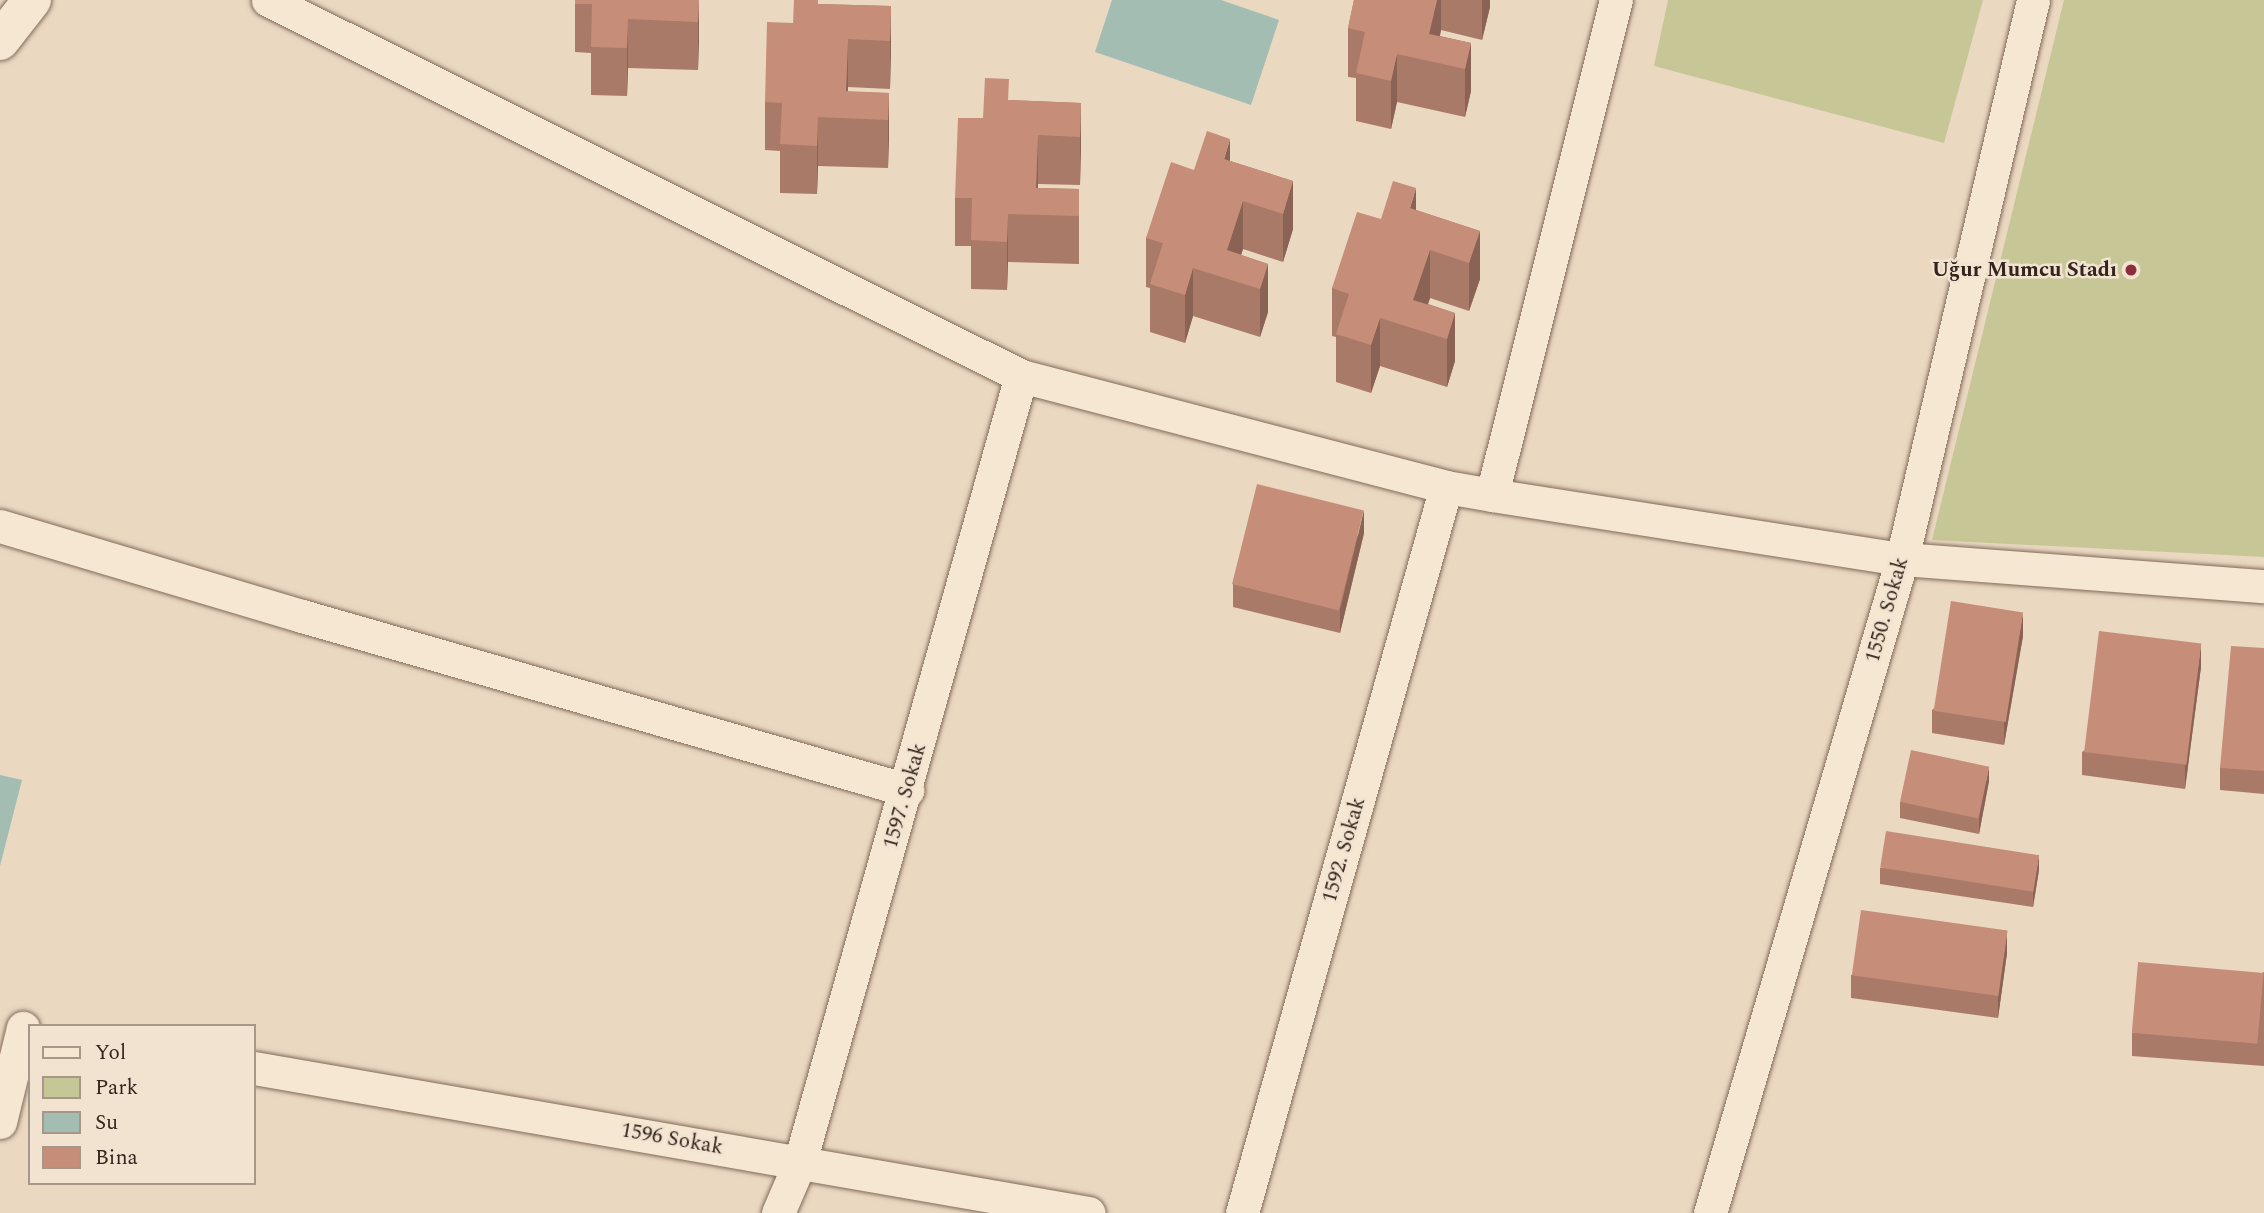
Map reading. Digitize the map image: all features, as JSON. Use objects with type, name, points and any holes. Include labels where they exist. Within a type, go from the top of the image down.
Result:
[{"type":"main road","points":[[0,41],[32,0]]},
{"type":"street","points":[[268,0],[1021,376],[1446,487],[1492,495],[1902,559],[2264,586]]},
{"type":"street","points":[[1492,495],[1616,0]]},
{"type":"street","name":"1550. Sokak","points":[[1710,1213],[1902,559],[2033,0]]},
{"type":"street","name":"1597. Sokak","points":[[778,1213],[800,1161],[907,790],[1021,376]]},
{"type":"street","name":"1592. Sokak","points":[[1242,1213],[1446,487]]},
{"type":"street","points":[[0,526],[907,790]]},
{"type":"street","points":[[0,1122],[17,1026]]},
{"type":"street","name":"1596 Sokak","points":[[256,1068],[1089,1213]]},
{"type":"green space","points":[[1668,0],[1983,0],[1944,143],[1654,66]]},
{"type":"green space","name":"Uğur Mumcu Stadı","points":[[2064,0],[2264,0],[2264,557],[1932,540]]},
{"type":"water","points":[[1112,0],[1221,0],[1279,20],[1251,105],[1095,52]]},
{"type":"water","points":[[0,775],[22,780],[0,866]]},
{"type":"building","points":[[575,0],[699,0],[698,22],[628,19],[627,48],[591,47],[592,4],[575,4]]},
{"type":"building","points":[[794,0],[818,0],[818,4],[891,6],[890,41],[848,39],[846,91],[889,93],[888,120],[818,117],[817,146],[780,144],[782,103],[765,102],[767,22],[793,23]]},
{"type":"building","points":[[1354,0],[1437,0],[1429,34],[1471,43],[1465,69],[1397,54],[1391,81],[1356,73],[1365,32],[1348,28]]},
{"type":"building","points":[[985,78],[1009,79],[1008,100],[1081,103],[1080,137],[1038,135],[1036,188],[1079,189],[1079,216],[1008,214],[1007,242],[971,240],[972,198],[955,198],[958,118],[983,118]]},
{"type":"building","points":[[1207,131],[1230,139],[1224,159],[1293,181],[1283,214],[1243,201],[1227,250],[1268,264],[1260,289],[1193,268],[1185,295],[1150,284],[1163,243],[1146,238],[1171,162],[1194,170]]},
{"type":"building","points":[[1393,181],[1416,188],[1410,208],[1480,231],[1469,263],[1430,250],[1413,300],[1455,313],[1447,339],[1380,318],[1371,345],[1336,334],[1349,294],[1332,288],[1357,212],[1381,219]]},
{"type":"building","points":[[1257,484],[1364,511],[1339,611],[1232,584]]},
{"type":"building","points":[[1951,601],[2023,612],[2006,722],[1934,711]]},
{"type":"building","points":[[2099,631],[2201,644],[2186,765],[2084,752]]},
{"type":"building","points":[[2231,646],[2264,648],[2264,771],[2220,768]]},
{"type":"building","points":[[1911,750],[1989,767],[1978,818],[1900,802]]},
{"type":"building","points":[[1886,831],[2039,855],[2033,892],[1880,868]]},
{"type":"building","points":[[1861,910],[2008,931],[1998,996],[1852,975]]},
{"type":"building","points":[[2138,962],[2264,973],[2257,1044],[2132,1033]]},
{"type":"place","name":"Uğur Mumcu Stadı","points":[[2131,270]]}]
